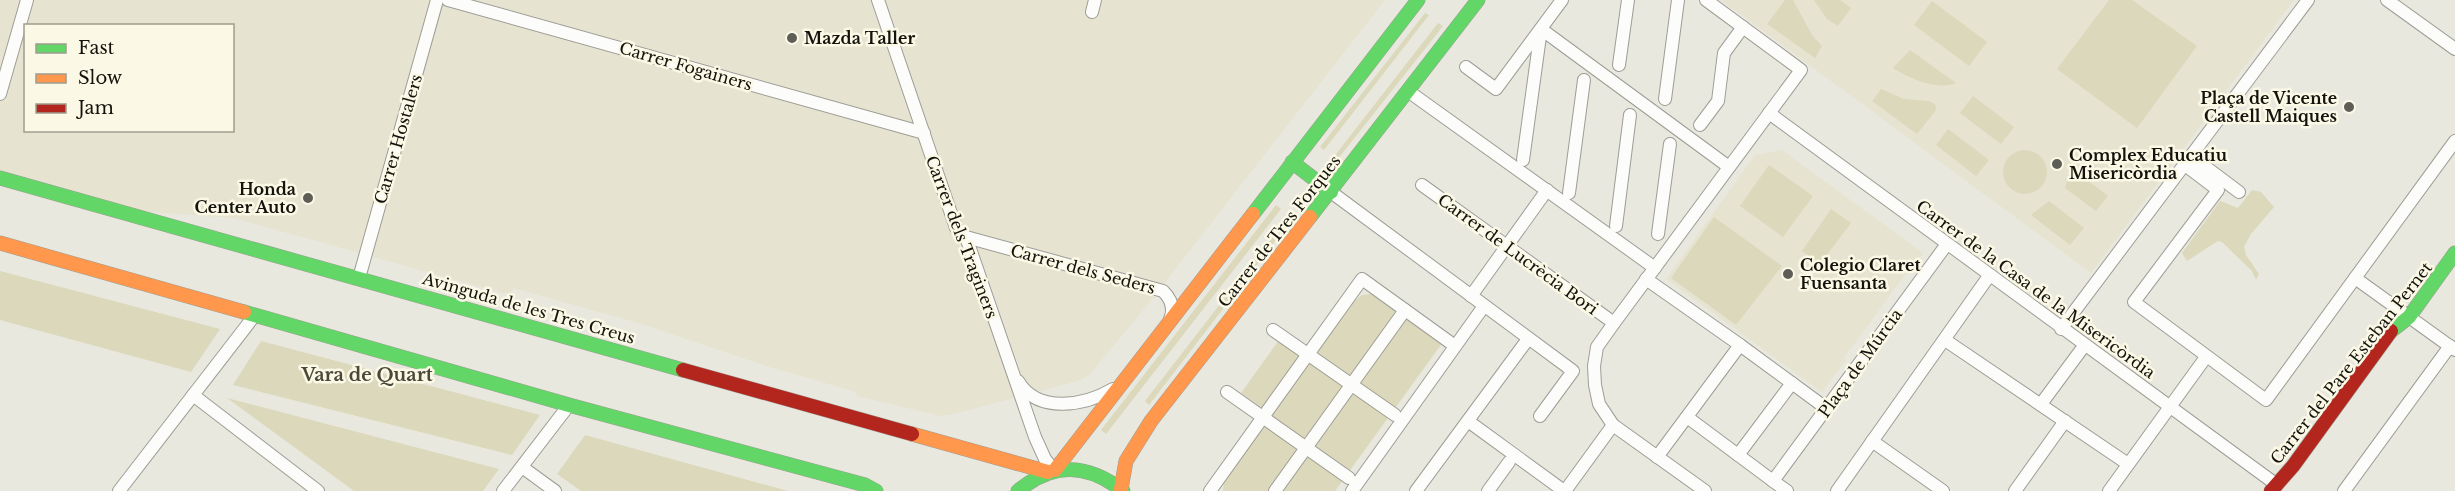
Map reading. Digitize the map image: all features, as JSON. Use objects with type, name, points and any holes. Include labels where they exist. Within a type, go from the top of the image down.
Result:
[{"type":"main road","name":"Carrer de Tres Forques","points":[[1052,471],[1130,375],[1418,0]]},
{"type":"main road","name":"Carrer de Tres Forques","points":[[1122,490],[1120,476],[1126,459],[1151,421],[1478,0]]},
{"type":"main road","points":[[1292,162],[1331,192]]},
{"type":"main road","name":"Avinguda de les Tres Creus","points":[[0,178],[1052,471],[1087,471],[1122,490]]},
{"type":"main road","points":[[0,243],[569,405],[865,485],[876,491]]},
{"type":"main road","name":"Carrer del Pare Esteban Pernet","points":[[2278,489],[2391,331],[2409,317],[2455,253]]},
{"type":"main road","points":[[1018,491],[1032,480],[1052,471]]},
{"type":"street","points":[[0,94],[27,0]]},
{"type":"street","name":"Carrer Hostalers","points":[[359,278],[437,0]]},
{"type":"street","name":"Carrer Fogainers","points":[[448,0],[924,133]]},
{"type":"street","name":"Carrer dels Traginers","points":[[878,0],[956,228],[966,237],[1035,437],[1052,471]]},
{"type":"street","points":[[1466,67],[1496,89],[1562,0]]},
{"type":"street","points":[[1619,65],[1628,0]]},
{"type":"street","points":[[1665,99],[1678,0]]},
{"type":"street","points":[[1705,491],[1612,425],[1599,405],[1594,366],[1597,347],[1801,70],[1706,0]]},
{"type":"street","points":[[2061,329],[2308,0]]},
{"type":"street","points":[[2387,0],[2455,49]]},
{"type":"street","points":[[1700,124],[1718,101],[1725,53],[1743,27]]},
{"type":"street","points":[[1523,160],[1540,29]]},
{"type":"street","points":[[1540,29],[1730,167]]},
{"type":"street","points":[[1569,193],[1584,80]]},
{"type":"street","points":[[1408,91],[1654,268]]},
{"type":"street","name":"Carrer de la Casa de la Misericòrdia","points":[[1768,113],[2169,406],[2278,489]]},
{"type":"street","points":[[1616,226],[1630,115]]},
{"type":"street","points":[[2188,160],[2218,190],[2134,302],[2266,400],[2455,141]]},
{"type":"street","points":[[1658,234],[1670,144]]},
{"type":"street","points":[[2188,160],[2239,192]]},
{"type":"street","name":"Carrer de Lucrècia Bori","points":[[1422,185],[1614,323]]},
{"type":"street","points":[[1471,296],[1547,190]]},
{"type":"street","points":[[1331,192],[1573,371],[1540,416]]},
{"type":"street","name":"Carrer dels Seders","points":[[966,237],[1163,291],[1170,298],[1173,308],[1167,325]]},
{"type":"street","name":"Plaça de Múrcia","points":[[1773,481],[1947,244]]},
{"type":"street","points":[[1837,491],[1989,276]]},
{"type":"street","points":[[2344,491],[2452,348],[2355,278]]},
{"type":"street","points":[[1210,491],[1362,279],[1455,346]]},
{"type":"street","name":"Plaça de Múrcia","points":[[1646,279],[1819,403]]},
{"type":"street","points":[[1352,491],[1484,306]]},
{"type":"street","points":[[1275,491],[1405,310]]},
{"type":"street","points":[[119,491],[255,315]]},
{"type":"street","points":[[1273,330],[1395,415]]},
{"type":"street","points":[[1416,491],[1528,339]]},
{"type":"street","points":[[1944,340],[2128,464]]},
{"type":"street","points":[[1657,457],[1740,345]]},
{"type":"street","points":[[2041,404],[2084,346]]},
{"type":"street","points":[[2109,491],[2206,357]]},
{"type":"street","points":[[1010,367],[1021,386],[1030,393],[1054,404],[1085,402],[1101,396],[1117,387],[1130,375]]},
{"type":"street","points":[[1738,455],[1792,383]]},
{"type":"street","points":[[1227,392],[1349,478]]},
{"type":"street","points":[[193,395],[318,491]]},
{"type":"street","points":[[502,491],[569,405]]},
{"type":"street","points":[[1687,417],[1787,491]]},
{"type":"street","points":[[1468,421],[1565,491],[1612,425]]},
{"type":"street","points":[[2015,491],[2065,421]]},
{"type":"street","points":[[1872,441],[1943,491]]},
{"type":"street","points":[[1488,491],[1509,462]]},
{"type":"street","points":[[522,467],[555,491]]},
{"type":"shaded area","points":[[0,0],[1385,0],[1149,303],[1090,374],[1081,380],[954,414],[941,416],[856,396],[856,392],[766,366],[642,324],[513,288],[510,295],[233,218],[69,206],[0,185]]},
{"type":"shaded area","name":"Complex Educatiu Misericòrdia","points":[[1721,0],[2294,0],[2091,273]]},
{"type":"shaded area","points":[[1785,0],[1793,0],[1812,35],[1822,46],[1815,58],[1767,24]]},
{"type":"shaded area","points":[[1814,0],[1840,0],[1851,8],[1838,26],[1827,19]]},
{"type":"shaded area","points":[[2109,0],[2132,0],[2197,46],[2137,128],[2057,69]]},
{"type":"shaded area","points":[[1932,1],[1987,42],[1969,66],[1914,25]]},
{"type":"shaded area","points":[[1425,13],[1429,15],[1324,150],[1320,147]]},
{"type":"shaded area","points":[[1438,23],[1443,26],[1337,160],[1333,158]]},
{"type":"shaded area","points":[[1910,50],[1956,83],[1932,84],[1907,76],[1893,68]]},
{"type":"shaded area","points":[[1881,89],[1904,99],[1929,101],[1935,104],[1936,110],[1917,134],[1872,101]]},
{"type":"shaded area","points":[[1973,96],[2014,127],[2001,144],[1960,113]]},
{"type":"shaded area","points":[[1948,129],[1989,160],[1976,176],[1936,145]]},
{"type":"shaded area","name":"Colegio Claret Fuensanta","points":[[1782,150],[1923,253],[1844,358],[1846,360],[1822,392],[1666,279],[1755,155]]},
{"type":"shaded area","points":[[2025,150],[2034,151],[2041,156],[2046,163],[2046,181],[2041,188],[2034,193],[2025,194],[2016,193],[2009,188],[2004,181],[2003,172],[2004,163],[2009,156],[2016,151]]},
{"type":"shaded area","points":[[1769,165],[1813,196],[1783,237],[1740,206]]},
{"type":"shaded area","points":[[2071,168],[2108,196],[2096,211],[2065,188]]},
{"type":"shaded area","points":[[2252,190],[2261,192],[2274,207],[2251,234],[2244,247],[2246,255],[2259,274],[2256,280],[2252,271],[2222,242],[2218,241],[2187,261],[2182,253],[2220,201],[2238,208]]},
{"type":"shaded area","points":[[2049,201],[2084,228],[2070,245],[2031,215]]},
{"type":"shaded area","points":[[1276,205],[1281,209],[1106,434],[1101,430]]},
{"type":"shaded area","points":[[1831,209],[1851,223],[1820,264],[1802,251]]},
{"type":"shaded area","points":[[1289,215],[1293,218],[1149,405],[1145,401]]},
{"type":"shaded area","points":[[1714,217],[1782,266],[1736,325],[1671,278]]},
{"type":"shaded area","points":[[0,271],[220,329],[191,372],[0,320]]},
{"type":"shaded area","points":[[1371,294],[1380,297],[1443,342],[1335,491],[1223,491],[1224,481],[1353,302],[1362,295]]},
{"type":"shaded area","points":[[1279,340],[1300,355],[1262,408],[1241,393]]},
{"type":"shaded area","points":[[261,341],[540,415],[512,455],[233,385]]},
{"type":"shaded area","points":[[227,398],[499,469],[483,491],[354,491]]},
{"type":"shaded area","points":[[585,435],[788,491],[581,491],[557,474]]},
{"type":"traffic: fast","points":[[1253,214],[1418,0]]},
{"type":"traffic: fast","points":[[1310,217],[1478,0]]},
{"type":"traffic: fast","points":[[1292,162],[1331,192]]},
{"type":"traffic: fast","points":[[0,178],[683,370]]},
{"type":"traffic: fast","points":[[2391,331],[2409,317],[2455,253]]},
{"type":"traffic: fast","points":[[244,312],[569,405],[865,485],[876,491]]},
{"type":"traffic: fast","points":[[1018,491],[1044,475],[1070,470],[1096,475],[1123,491]]},
{"type":"traffic: slow","points":[[1055,470],[1253,214]]},
{"type":"traffic: slow","points":[[1121,489],[1126,461],[1151,421],[1310,217]]},
{"type":"traffic: slow","points":[[0,243],[244,312]]},
{"type":"traffic: slow","points":[[912,434],[1048,472]]},
{"type":"traffic: jam","points":[[2271,491],[2293,466],[2391,331]]},
{"type":"traffic: jam","points":[[683,370],[912,434]]},
{"type":"place","name":"Mazda Taller","points":[[792,38]]},
{"type":"place","name":"Plaça de Vicente Castell Maiques","points":[[2349,107]]},
{"type":"place","name":"Complex Educatiu Misericòrdia","points":[[2057,164]]},
{"type":"place","name":"Honda Center Auto","points":[[308,198]]},
{"type":"place","name":"Colegio Claret Fuensanta","points":[[1788,274]]},
{"type":"district","name":"Vara de Quart","points":[[367,375]]}]
